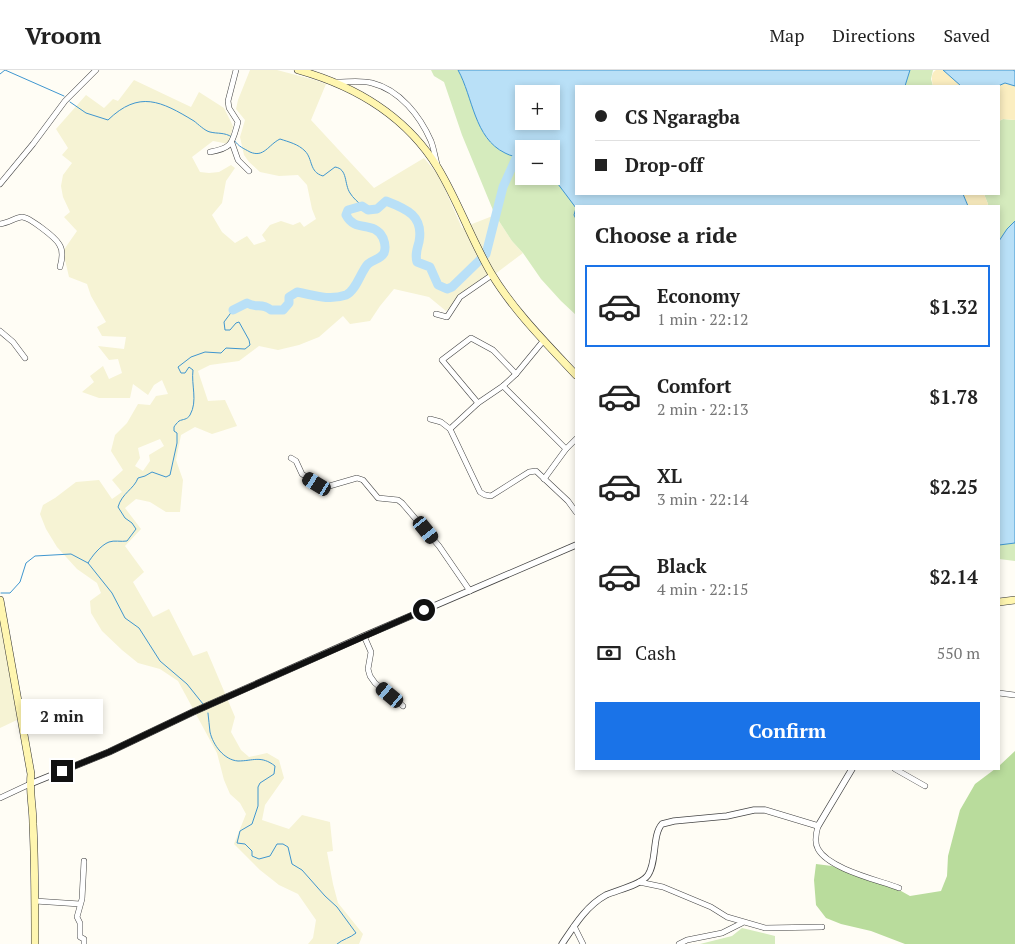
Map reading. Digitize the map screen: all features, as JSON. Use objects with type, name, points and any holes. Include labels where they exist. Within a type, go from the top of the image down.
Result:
[{"type":"main road","points":[[298,70],[337,82],[354,90],[390,114],[410,132],[438,167],[491,274],[544,340],[575,374]]},
{"type":"main road","points":[[0,600],[31,774],[36,901],[35,944]]},
{"type":"main road","points":[[1000,602],[1015,600]]},
{"type":"street","points":[[0,184],[65,101],[96,70]]},
{"type":"street","points":[[210,152],[223,150],[235,137],[238,122],[229,108],[228,101],[236,70]]},
{"type":"street","points":[[337,82],[370,82],[398,95],[414,113],[431,142],[438,167]]},
{"type":"street","points":[[232,142],[238,160],[249,171]]},
{"type":"street","points":[[0,224],[11,222],[19,217],[25,217],[42,228],[60,244],[62,259],[60,267]]},
{"type":"street","points":[[436,314],[447,317],[460,297],[491,274]]},
{"type":"street","points":[[0,331],[13,342],[25,358]]},
{"type":"street","points":[[478,403],[442,360],[471,338],[493,350],[516,374]]},
{"type":"street","points":[[450,429],[478,403],[503,386],[516,374],[544,340]]},
{"type":"street","points":[[503,386],[566,449]]},
{"type":"street","points":[[430,419],[441,422],[450,429],[480,492],[491,496],[529,472],[536,471],[568,500],[575,510]]},
{"type":"street","points":[[544,479],[575,440]]},
{"type":"street","points":[[291,458],[296,462],[302,474],[317,484],[326,487],[358,478],[364,480],[378,498],[398,500],[439,546],[470,591]]},
{"type":"street","points":[[0,798],[109,752],[193,712],[364,636],[575,545]]},
{"type":"street","points":[[364,636],[371,652],[368,669],[370,676],[403,706]]},
{"type":"street","points":[[1000,692],[1014,695]]},
{"type":"street","points":[[851,770],[818,826],[817,848],[833,864],[899,888]]},
{"type":"street","points":[[897,770],[925,786]]},
{"type":"street","points":[[562,944],[589,908],[605,896],[639,882],[648,875],[657,844],[656,833],[662,824],[764,810],[818,826]]},
{"type":"street","points":[[84,861],[82,892],[76,917],[80,923],[80,937],[84,939],[84,944]]},
{"type":"street","points":[[639,882],[663,887],[711,907],[727,917],[742,923],[765,928],[822,927]]},
{"type":"street","points":[[36,901],[80,904]]},
{"type":"street","points":[[680,944],[688,940],[722,933],[742,923]]},
{"type":"street","points":[[574,926],[583,944]]},
{"type":"shaded area","points":[[250,70],[277,70],[326,84],[311,120],[374,188],[424,158],[439,176],[462,228],[495,215],[512,241],[523,253],[446,311],[429,297],[394,289],[370,321],[350,324],[343,316],[319,337],[299,345],[278,350],[259,346],[239,361],[210,365],[198,371],[208,401],[225,400],[237,426],[212,434],[195,427],[181,435],[176,460],[183,480],[180,512],[166,512],[150,502],[136,499],[125,508],[141,529],[125,546],[144,572],[133,582],[153,617],[169,609],[193,656],[207,651],[235,717],[231,732],[241,750],[249,757],[267,753],[279,760],[284,778],[265,805],[262,820],[289,829],[302,815],[330,822],[333,851],[327,852],[333,884],[338,903],[363,934],[359,944],[308,944],[313,938],[316,920],[298,894],[279,885],[260,870],[234,844],[246,814],[240,803],[230,794],[217,753],[178,681],[160,669],[138,663],[102,631],[91,613],[90,601],[101,593],[97,583],[77,569],[57,547],[46,529],[40,514],[43,505],[76,482],[99,480],[112,499],[122,492],[112,480],[123,470],[111,451],[115,435],[127,423],[138,404],[150,405],[156,396],[168,394],[162,380],[154,385],[148,395],[133,384],[130,398],[99,398],[82,392],[94,382],[90,376],[103,366],[109,379],[122,373],[118,359],[109,360],[98,346],[124,349],[126,337],[102,336],[97,327],[106,322],[91,296],[87,284],[69,277],[63,251],[77,231],[64,217],[70,212],[63,197],[61,186],[63,175],[72,163],[62,155],[68,148],[56,129],[86,95],[104,108],[113,99],[118,101],[134,80],[191,107],[199,92],[224,108],[233,126],[229,144],[213,141],[192,157],[200,172],[219,172],[231,165],[235,168],[226,181],[222,203],[212,215],[222,232],[235,243],[247,236],[254,245],[266,241],[262,235],[270,225],[281,221],[293,225],[300,222],[304,227],[316,219],[307,185],[298,175],[279,176],[260,172],[244,155],[240,137],[245,120],[236,109]],"holes":[[[160,439],[164,446],[149,455],[150,461],[143,471],[135,466],[140,458],[138,448]]]},
{"type":"shaded area","points":[[0,616],[19,719],[0,728]]},
{"type":"green space","points":[[431,70],[458,70],[480,127],[487,138],[505,153],[515,157],[515,185],[559,185],[575,207],[575,314],[541,279],[495,215],[462,135],[444,82],[434,76]]},
{"type":"green space","points":[[910,70],[933,70],[931,79],[933,85],[905,85]]},
{"type":"green space","points":[[1000,120],[1015,120],[1015,221],[1000,240],[1000,205],[988,205],[984,195],[1000,195]]},
{"type":"green space","points":[[1015,543],[1015,561],[1000,559],[1000,545]]},
{"type":"green space","points":[[1015,751],[1015,944],[905,944],[871,931],[841,924],[826,918],[816,905],[814,880],[816,864],[832,866],[885,882],[910,896],[941,891],[947,876],[948,856],[960,810],[975,784],[994,770],[1000,770],[1000,765]]},
{"type":"green space","points":[[742,928],[775,936],[775,944],[700,944],[732,936]]},
{"type":"sand","points":[[936,70],[943,70],[960,85],[933,85],[932,75]]},
{"type":"sand","points":[[1005,83],[1015,86],[1015,120],[1000,120],[1000,85]]},
{"type":"sand","points":[[963,195],[984,195],[988,204],[988,205],[968,205]]},
{"type":"water","points":[[458,70],[910,70],[905,85],[575,85],[575,195],[963,195],[968,205],[575,205],[575,207],[559,185],[560,140],[515,140],[515,156],[507,154],[495,146],[480,127]]},
{"type":"water","points":[[943,70],[1015,71],[1015,86],[1005,83],[1000,85],[960,85]]},
{"type":"water","points":[[1015,221],[1015,543],[1000,545],[1000,240]]},
{"type":"waterway","points":[[5,70],[64,96]]},
{"type":"waterway","points":[[0,74],[5,70]]},
{"type":"waterway","points":[[70,102],[86,113],[108,120],[130,105],[140,102],[160,104],[171,108],[208,131],[232,137]]},
{"type":"waterway","points":[[234,140],[241,147],[255,153],[266,150],[280,139],[296,145],[307,154],[315,172],[323,176],[335,167],[339,168],[344,174],[350,193],[362,206]]},
{"type":"waterway","points":[[233,310],[247,303],[254,306],[264,306],[271,310],[283,310],[289,303],[289,297],[297,292],[327,297],[340,297],[350,293],[365,267],[384,253],[385,244],[383,238],[375,229],[354,224],[346,215],[348,210],[362,206],[368,210],[377,209],[386,201],[401,207],[416,220],[420,233],[416,254],[417,262],[430,267],[438,285],[447,289],[452,287],[486,254],[503,187],[515,160]]},
{"type":"waterway","points":[[203,704],[187,684],[160,661],[139,628],[125,618],[112,593],[88,563],[94,554],[106,543],[111,541],[127,541],[136,529],[125,518],[118,507],[122,498],[138,478],[152,472],[166,477],[170,475],[177,443],[177,433],[174,431],[174,427],[179,421],[189,417],[194,404],[193,370],[189,367],[185,373],[181,373],[178,367],[191,357],[205,352],[221,353],[226,348],[245,349],[250,345],[239,322],[230,330],[225,330],[224,322],[233,310]]},
{"type":"waterway","points":[[1,593],[10,593],[20,582],[26,563],[35,556],[71,554],[88,563]]},
{"type":"waterway","points":[[208,713],[211,737],[216,747],[224,755],[238,761],[257,759],[275,766],[274,774],[260,783],[258,787],[258,806],[252,824],[240,831],[237,843],[245,844],[252,851],[252,856],[259,859],[270,856],[277,844],[283,844],[288,847],[292,864],[302,870],[337,907],[356,933],[337,944]]},
{"type":"route","points":[[62,771],[109,752],[193,712],[424,610]]}]
